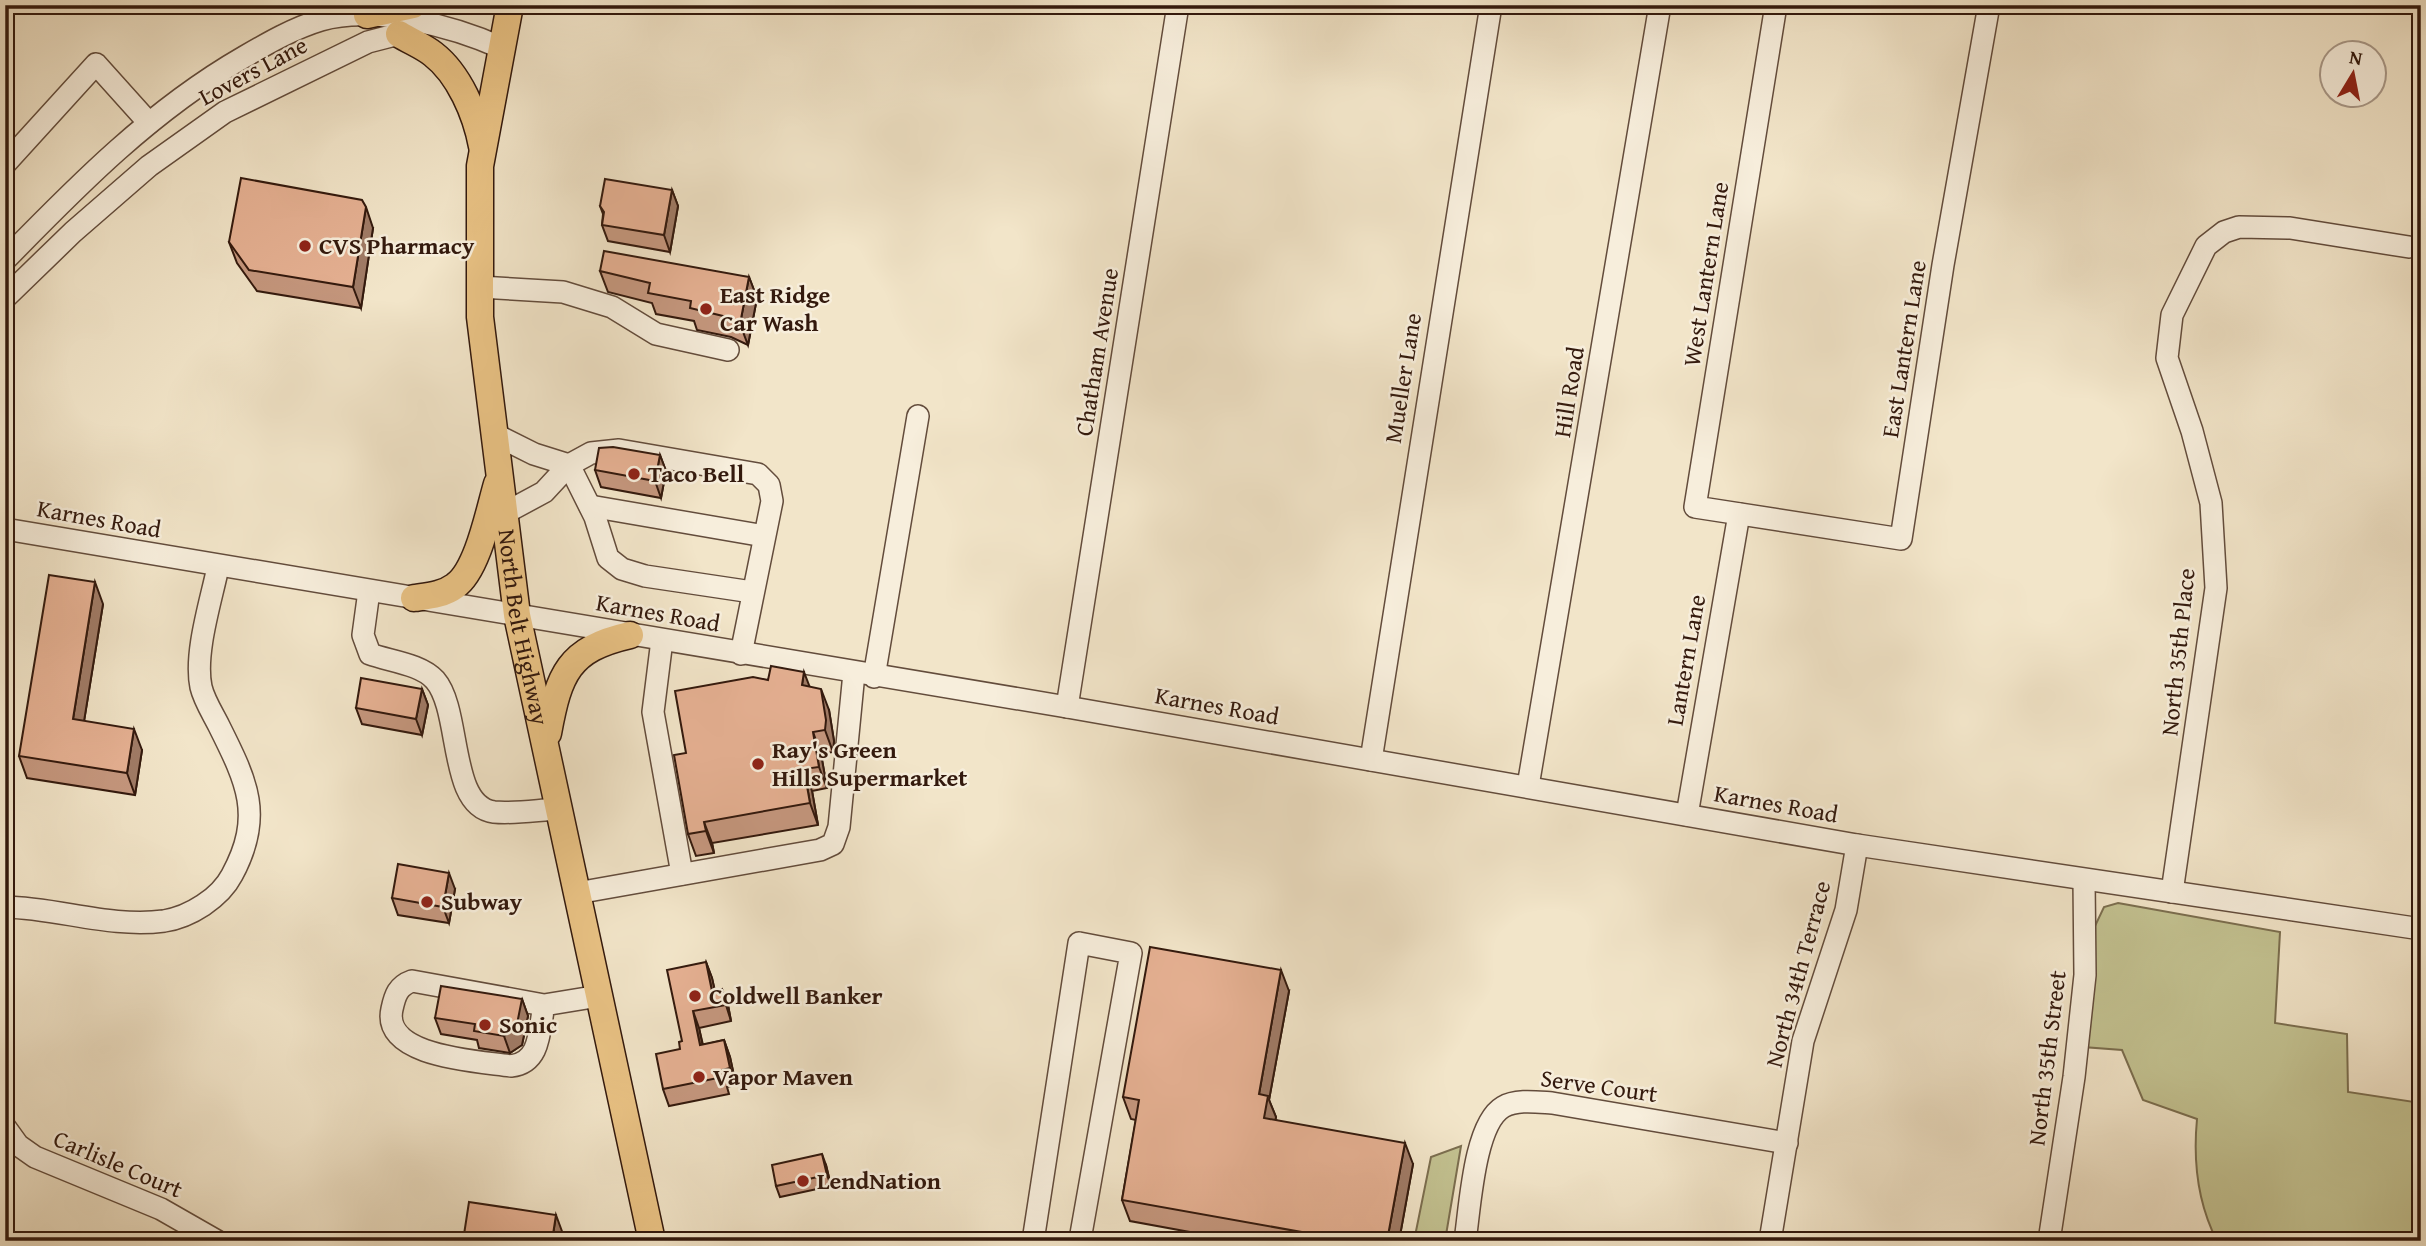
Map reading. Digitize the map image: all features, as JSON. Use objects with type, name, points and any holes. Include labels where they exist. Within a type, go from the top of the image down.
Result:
[{"type":"main road","points":[[367,15],[413,5]]},
{"type":"main road","name":"North Belt Highway","points":[[510,5],[483,150],[481,317],[517,615],[652,1241]]},
{"type":"main road","points":[[399,34],[434,54],[449,72],[467,99],[483,150]]},
{"type":"main road","points":[[414,598],[439,594],[458,584],[471,565],[500,476]]},
{"type":"main road","points":[[545,745],[556,688],[566,669],[583,651],[600,642],[630,635]]},
{"type":"street","name":"Chatham Avenue","points":[[1067,707],[1178,5]]},
{"type":"street","name":"Mueller Lane","points":[[1371,760],[1491,5]]},
{"type":"street","name":"Hill Road","points":[[1528,786],[1660,5]]},
{"type":"street","name":"West Lantern Lane","points":[[1739,514],[1695,507],[1776,5]]},
{"type":"street","name":"East Lantern Lane","points":[[1739,514],[1901,539],[1943,265],[1989,5]]},
{"type":"street","name":"Lovers Lane","points":[[5,260],[84,177],[149,122],[207,78],[321,13],[367,15],[460,29],[502,48]]},
{"type":"street","name":"Lovers Lane","points":[[5,298],[73,232],[149,166],[225,111],[368,42],[399,34],[502,48]]},
{"type":"street","points":[[5,164],[96,64],[149,122]]},
{"type":"street","name":"North 35th Place","points":[[2172,892],[2216,588],[2211,503],[2192,431],[2167,358],[2172,315],[2206,246],[2224,232],[2239,227],[2290,228],[2409,247]]},
{"type":"street","points":[[481,287],[564,292],[612,307],[656,334],[729,350]]},
{"type":"street","points":[[577,893],[820,850],[833,844],[839,827],[864,675],[918,416]]},
{"type":"street","points":[[496,435],[534,454],[569,464],[590,506],[608,558],[622,569],[752,592]]},
{"type":"street","points":[[505,513],[544,492],[569,464],[591,453],[619,450],[758,474],[769,485],[772,501],[741,654]]},
{"type":"street","points":[[590,506],[764,536]]},
{"type":"street","name":"Lantern Lane","points":[[1687,815],[1739,514]]},
{"type":"street","name":"Karnes Road","points":[[5,529],[1067,707],[1857,845],[2421,929]]},
{"type":"street","points":[[5,908],[30,908],[132,923],[167,920],[199,907],[224,891],[244,853],[250,831],[249,797],[242,770],[201,688],[201,658],[218,566]]},
{"type":"street","points":[[369,591],[363,635],[370,654],[416,668],[433,678],[438,685],[452,714],[461,774],[471,800],[491,812],[559,809]]},
{"type":"street","points":[[662,640],[653,712],[682,874]]},
{"type":"street","name":"North 34th Terrace","points":[[1770,1241],[1803,1041],[1846,910],[1857,845]]},
{"type":"street","name":"North 35th Street","points":[[2049,1241],[2074,1077],[2083,988],[2084,880]]},
{"type":"street","points":[[1032,1241],[1079,943],[1131,953],[1081,1234],[1082,1241]]},
{"type":"street","points":[[544,1005],[536,1048],[531,1060],[522,1065],[510,1066],[422,1049],[404,1042],[394,1033],[391,1024],[397,991],[403,984],[412,981],[544,1005],[599,996]]},
{"type":"street","name":"Serve Court","points":[[1465,1241],[1478,1160],[1489,1121],[1504,1106],[1524,1102],[1552,1103],[1787,1143]]},
{"type":"street","name":"Carlisle Court","points":[[5,1127],[18,1145],[34,1157],[161,1209],[216,1241]]},
{"type":"shaded area","points":[[2118,903],[2280,932],[2275,1023],[2347,1034],[2348,1092],[2421,1103],[2421,1241],[2217,1241],[2205,1211],[2198,1181],[2197,1119],[2143,1100],[2122,1050],[2083,1047],[2095,926],[2104,907]]},
{"type":"shaded area","points":[[1461,1146],[1445,1241],[1414,1241],[1431,1157]]},
{"type":"building","name":"CVS Pharmacy","points":[[241,178],[362,200],[366,207],[353,287],[249,270],[229,242]]},
{"type":"building","points":[[605,179],[672,190],[664,235],[602,225],[604,212],[600,206]]},
{"type":"building","points":[[604,251],[749,277],[740,324],[723,316],[690,308],[691,301],[648,293],[650,283],[600,271]]},
{"type":"building","points":[[613,447],[660,455],[655,481],[595,470],[599,448]]},
{"type":"building","points":[[49,575],[95,582],[73,719],[134,729],[127,773],[19,756]]},
{"type":"building","name":"Ray's Green Hills Supermarket","points":[[771,666],[804,672],[802,685],[821,689],[825,730],[813,732],[819,767],[804,769],[810,803],[704,822],[706,831],[688,834],[674,755],[686,753],[675,691],[753,677],[768,680]]},
{"type":"building","points":[[361,678],[422,689],[416,719],[356,708]]},
{"type":"building","points":[[398,864],[449,873],[443,907],[392,898]]},
{"type":"building","points":[[1150,947],[1281,970],[1259,1094],[1268,1096],[1264,1118],[1405,1143],[1387,1241],[1352,1241],[1122,1200],[1139,1100],[1123,1097]]},
{"type":"building","points":[[706,962],[712,991],[722,989],[726,1005],[693,1011],[700,1045],[724,1040],[730,1068],[722,1070],[723,1077],[663,1089],[656,1054],[680,1049],[679,1042],[682,1041],[667,970]]},
{"type":"building","points":[[441,986],[522,999],[516,1029],[504,1036],[474,1031],[475,1024],[435,1018]]},
{"type":"building","points":[[822,1154],[827,1175],[776,1186],[772,1165]]},
{"type":"building","points":[[469,1202],[556,1215],[552,1241],[463,1241]]},
{"type":"place","name":"CVS Pharmacy","points":[[305,246]]},
{"type":"place","name":"East Ridge Car Wash","points":[[706,309]]},
{"type":"place","name":"Taco Bell","points":[[634,474]]},
{"type":"place","name":"Ray's Green Hills Supermarket","points":[[758,764]]},
{"type":"place","name":"Subway","points":[[427,902]]},
{"type":"place","name":"Coldwell Banker","points":[[695,996]]},
{"type":"place","name":"Sonic","points":[[485,1025]]},
{"type":"place","name":"Vapor Maven","points":[[699,1077]]},
{"type":"place","name":"LendNation","points":[[803,1181]]}]
